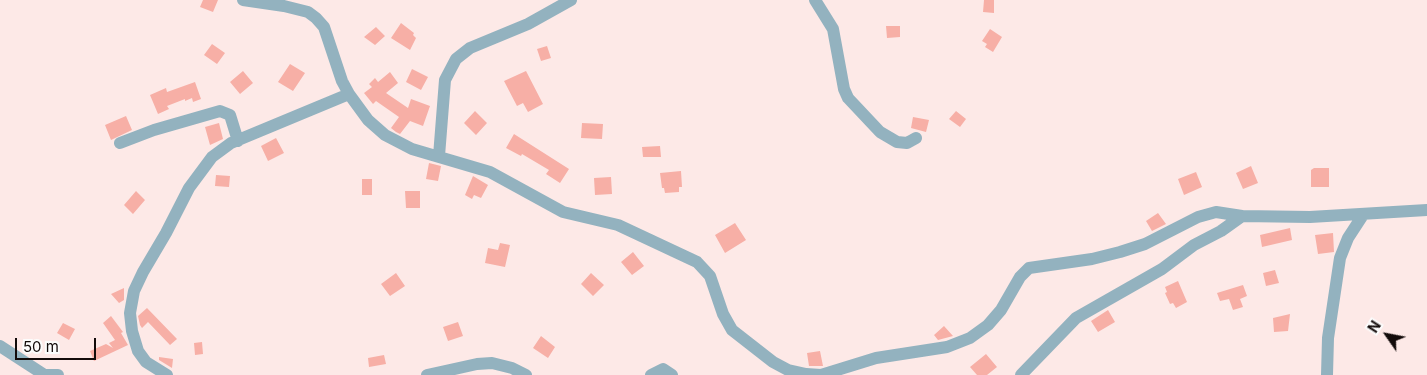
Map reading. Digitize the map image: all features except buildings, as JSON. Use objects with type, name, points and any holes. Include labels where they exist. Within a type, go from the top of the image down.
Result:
[{"type":"street","points":[[243,0],[302,10],[316,18],[324,27],[342,81],[349,94],[368,120],[385,135],[412,149],[490,172],[563,212],[618,225],[697,262],[710,276],[723,314],[732,330],[773,362],[788,370],[806,374],[821,375],[876,358],[947,347],[970,338],[988,325],[1001,310],[1020,277],[1029,268],[1092,259],[1120,252],[1145,244],[1198,217],[1216,212],[1242,216],[1310,217],[1363,215],[1396,210],[1427,210]]},
{"type":"street","points":[[439,156],[445,80],[456,60],[470,48],[528,24],[571,0]]},
{"type":"street","points":[[815,0],[833,29],[844,89],[848,98],[880,132],[896,142],[907,143],[916,138]]},
{"type":"street","points":[[166,375],[146,362],[135,345],[130,319],[134,291],[189,188],[212,157],[238,140],[349,94]]},
{"type":"street","points":[[120,143],[154,130],[220,111],[230,116],[238,140]]},
{"type":"street","points":[[1327,375],[1328,338],[1340,258],[1348,238],[1363,215]]},
{"type":"street","points":[[1021,375],[1076,318],[1162,269],[1194,245],[1221,231],[1242,216]]},
{"type":"street","points":[[0,346],[42,375],[58,375]]},
{"type":"street","points":[[427,375],[492,363],[512,368],[526,375]]},
{"type":"street","points":[[651,375],[662,370],[672,375]]}]
